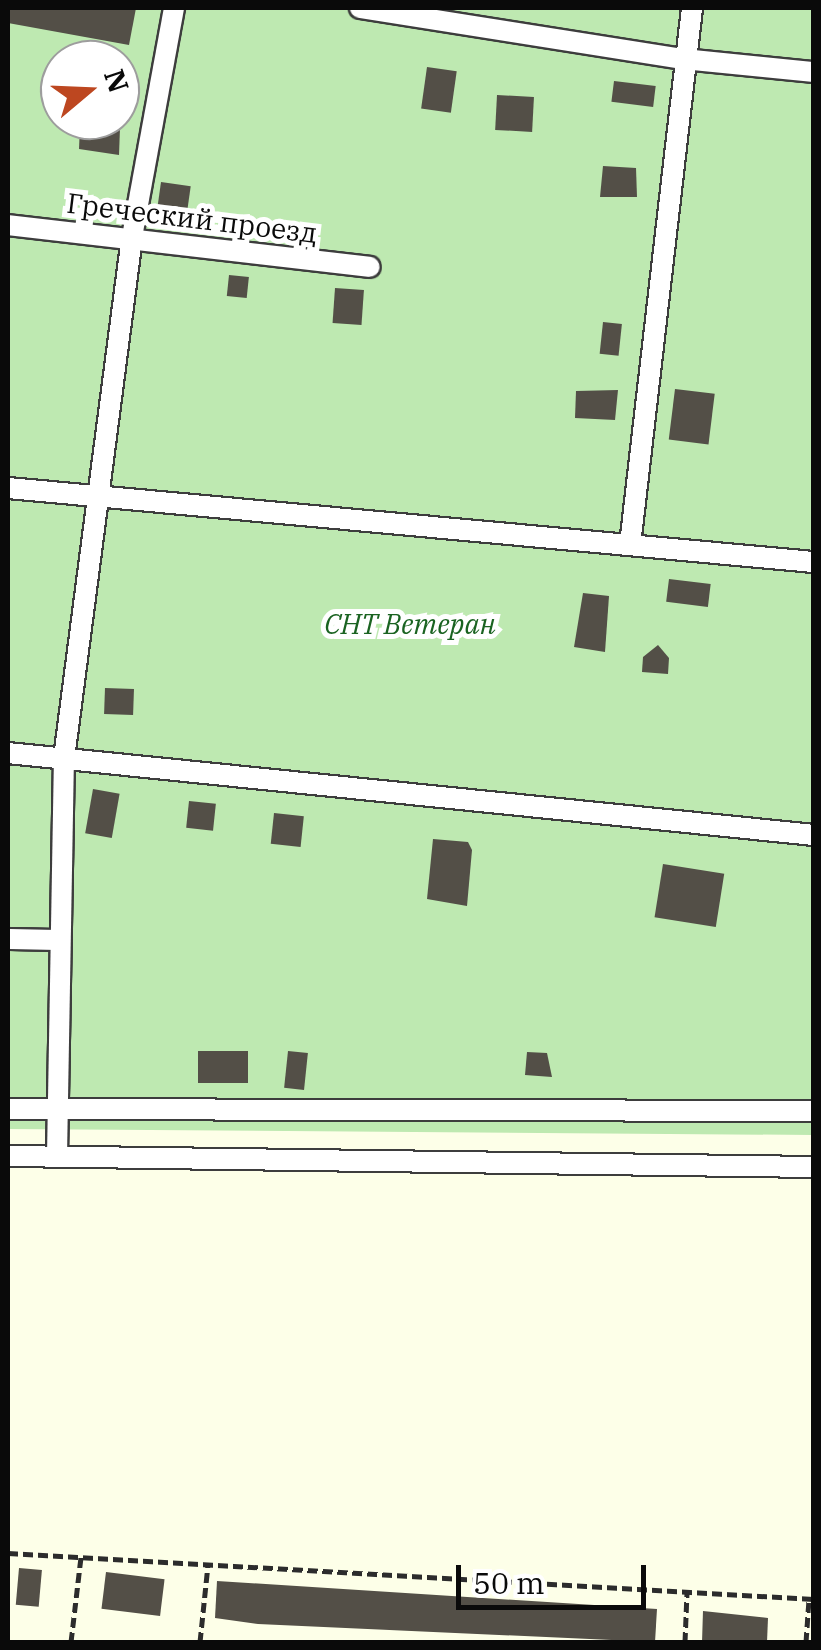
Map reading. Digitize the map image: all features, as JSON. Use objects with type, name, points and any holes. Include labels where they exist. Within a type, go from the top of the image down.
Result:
[{"type":"street","points":[[57,1156],[64,758],[132,237],[174,8]]},
{"type":"street","points":[[360,8],[683,59],[814,72]]},
{"type":"street","points":[[630,545],[683,59],[692,8]]},
{"type":"street","name":"Греческий проезд","points":[[8,225],[370,267]]},
{"type":"street","points":[[8,488],[814,562]]},
{"type":"street","points":[[8,753],[814,835]]},
{"type":"street","points":[[8,939],[59,940]]},
{"type":"street","points":[[8,1109],[814,1111]]},
{"type":"street","points":[[8,1156],[814,1166]]},
{"type":"path","points":[[8,1553],[811,1599],[806,1642]]},
{"type":"path","points":[[71,1642],[80,1557]]},
{"type":"path","points":[[200,1642],[208,1564]]},
{"type":"path","points":[[685,1642],[688,1592]]},
{"type":"green space","name":"СНТ Ветеран","points":[[8,8],[813,8],[813,1135],[8,1129]]},
{"type":"building","points":[[8,8],[136,8],[130,40],[102,40],[8,23]]},
{"type":"building","points":[[427,67],[457,71],[451,113],[421,109]]},
{"type":"building","points":[[614,81],[656,86],[653,107],[611,102]]},
{"type":"building","points":[[497,95],[534,97],[532,132],[495,130]]},
{"type":"building","points":[[79,140],[120,140],[119,155],[79,149]]},
{"type":"building","points":[[603,166],[636,168],[637,197],[600,197]]},
{"type":"building","points":[[161,182],[191,186],[186,220],[156,216]]},
{"type":"building","points":[[229,275],[249,277],[247,298],[227,296]]},
{"type":"building","points":[[335,288],[364,290],[361,325],[333,323]]},
{"type":"building","points":[[603,322],[622,324],[619,356],[600,354]]},
{"type":"building","points":[[675,389],[715,394],[708,444],[669,440]]},
{"type":"building","points":[[618,390],[615,420],[575,418],[576,391]]},
{"type":"building","points":[[669,579],[711,584],[708,607],[666,602]]},
{"type":"building","points":[[583,593],[609,596],[605,652],[574,647]]},
{"type":"building","points":[[658,645],[669,658],[668,674],[642,672],[643,657]]},
{"type":"building","points":[[105,688],[134,689],[133,715],[104,714]]},
{"type":"building","points":[[93,789],[120,794],[112,838],[85,833]]},
{"type":"building","points":[[189,801],[216,804],[213,831],[186,828]]},
{"type":"building","points":[[274,813],[304,816],[301,847],[271,844]]},
{"type":"building","points":[[433,839],[468,842],[472,850],[467,906],[427,899]]},
{"type":"building","points":[[663,864],[724,874],[716,927],[655,917]]},
{"type":"building","points":[[198,1051],[248,1051],[248,1083],[198,1083]]},
{"type":"building","points":[[288,1051],[308,1053],[304,1090],[284,1088]]},
{"type":"building","points":[[527,1052],[547,1053],[552,1077],[525,1075]]},
{"type":"building","points":[[19,1568],[42,1570],[39,1607],[16,1605]]},
{"type":"building","points":[[106,1572],[165,1579],[160,1616],[101,1609]]},
{"type":"building","points":[[217,1581],[657,1609],[655,1642],[258,1624],[215,1618]]},
{"type":"building","points":[[703,1611],[768,1618],[767,1642],[702,1642]]}]
